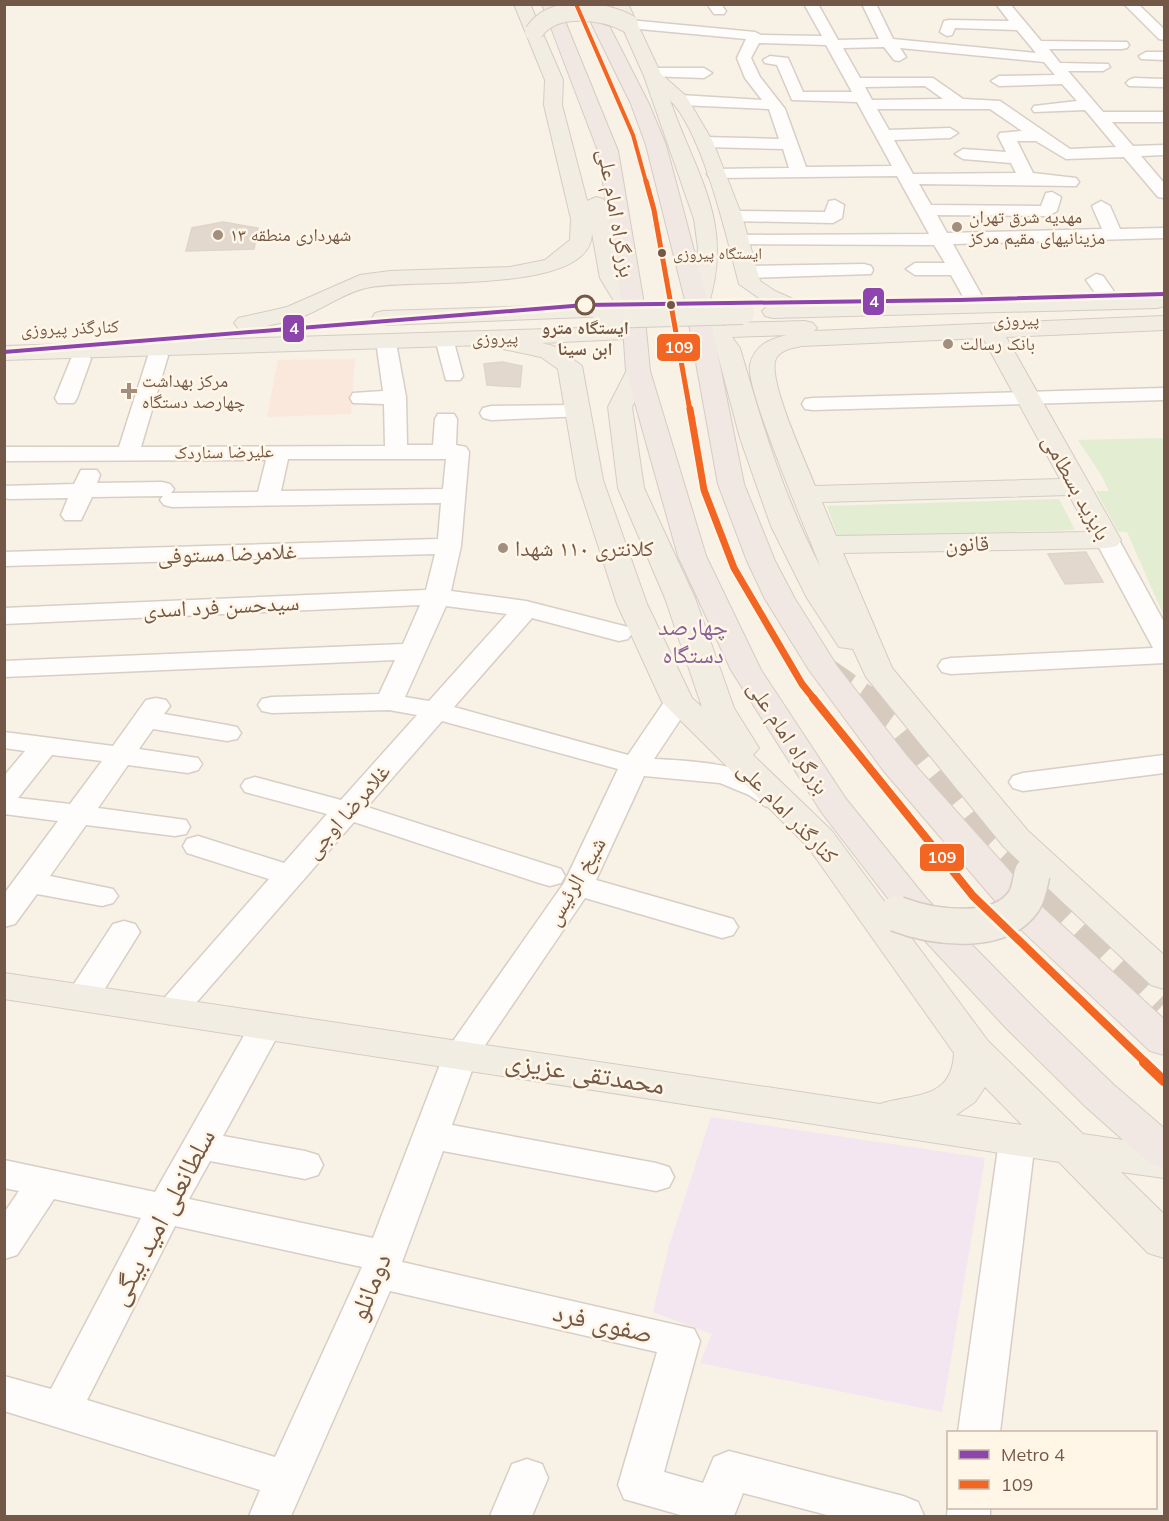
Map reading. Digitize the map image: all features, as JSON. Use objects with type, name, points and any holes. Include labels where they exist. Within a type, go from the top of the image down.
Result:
[{"type":"highway","name":"بزرگراه امام علی","points":[[550,4],[608,151],[614,319],[638,371],[692,556],[746,670],[834,806],[913,906],[1100,1096],[1164,1152]]},
{"type":"highway","points":[[590,4],[640,104],[656,145],[731,484],[761,561],[780,599],[824,670],[895,763],[1027,914],[1164,1041]]},
{"type":"main road","points":[[522,4],[554,80],[568,103],[590,171],[611,278],[614,319],[738,317]]},
{"type":"main road","points":[[620,4],[653,75],[659,98],[683,151],[710,247],[707,275],[694,317],[728,348],[768,486],[803,565],[842,631],[877,670],[1016,839],[1164,976]]},
{"type":"main road","points":[[534,32],[537,23],[543,19],[574,13],[613,15],[632,29]]},
{"type":"main road","points":[[653,75],[680,100],[704,142],[732,216],[750,284],[767,296],[798,310]]},
{"type":"main road","points":[[246,323],[294,312],[350,286],[373,280],[510,274],[552,265],[565,257],[580,241],[581,219],[553,105],[554,80]]},
{"type":"main road","name":"پیروزی","points":[[977,305],[998,296],[1100,286],[1164,291]]},
{"type":"main road","name":"پیروزی","points":[[738,317],[798,310],[1164,300]]},
{"type":"main road","name":"پیروزی","points":[[4,340],[182,329],[694,317],[1102,322],[1164,315]]},
{"type":"main road","name":"پیروزی","points":[[4,353],[484,338],[614,319]]},
{"type":"main road","name":"کنارگذر پیروزی","points":[[4,330],[182,329],[246,323],[614,319]]},
{"type":"main road","points":[[877,670],[771,405],[760,367],[765,356],[776,345],[802,339],[836,336],[1102,322],[1164,323]]},
{"type":"main road","name":"بایزید بسطامی","points":[[990,329],[1107,540]]},
{"type":"main road","points":[[484,338],[549,352]]},
{"type":"main road","points":[[4,362],[447,346],[549,352]]},
{"type":"main road","name":"کنارگذر امام علی","points":[[549,352],[570,366],[590,480],[628,592],[678,702],[820,839],[974,1052],[1164,1241]]},
{"type":"main road","points":[[638,371],[620,406],[630,488],[680,598],[718,708],[768,788]]},
{"type":"main road","points":[[805,494],[1077,487]]},
{"type":"main road","name":"قانون","points":[[826,545],[1107,540]]},
{"type":"main road","points":[[842,869],[897,914],[938,927],[966,925],[994,919],[1021,904],[1029,889],[1032,874],[1016,839]]},
{"type":"main road","name":"محمدتقی عزیزی","points":[[4,986],[461,1054],[1017,1142],[1164,1162]]},
{"type":"main road","points":[[864,1118],[911,1113],[950,1100],[965,1089],[973,1075],[974,1052]]},
{"type":"main road","points":[[1124,1202],[1123,1193],[1128,1184],[1140,1181],[1164,1184]]},
{"type":"street","points":[[811,4],[831,43],[864,95],[882,135],[906,167],[924,210],[977,305]]},
{"type":"street","points":[[869,4],[888,43],[898,56],[919,63],[928,81],[958,103]]},
{"type":"street","points":[[1002,4],[1164,193]]},
{"type":"street","points":[[1130,4],[1164,36]]},
{"type":"street","points":[[1147,21],[1164,21]]},
{"type":"street","points":[[947,32],[949,24],[1042,52],[1103,67]]},
{"type":"street","points":[[632,29],[673,34]]},
{"type":"street","points":[[632,29],[831,43],[888,43],[1042,52],[1122,45]]},
{"type":"street","points":[[999,81],[1042,52],[1087,38],[1084,34]]},
{"type":"street","points":[[755,38],[744,58],[753,78],[771,101],[790,144],[799,172]]},
{"type":"street","points":[[1146,56],[1164,56]]},
{"type":"street","points":[[770,60],[783,61],[797,97]]},
{"type":"street","points":[[653,75],[704,73]]},
{"type":"street","points":[[864,95],[928,81]]},
{"type":"street","points":[[1134,83],[1158,81]]},
{"type":"street","points":[[680,100],[771,101],[797,97],[864,95],[994,104],[1066,154],[1124,145]]},
{"type":"street","points":[[1040,109],[1164,117]]},
{"type":"street","points":[[692,121],[713,121]]},
{"type":"street","points":[[933,133],[930,123],[965,122]]},
{"type":"street","points":[[1027,178],[1006,136],[1063,129]]},
{"type":"street","points":[[882,135],[933,133],[959,143],[1014,152]]},
{"type":"street","points":[[1074,141],[1164,150]]},
{"type":"street","points":[[704,142],[790,144]]},
{"type":"street","points":[[716,174],[906,167],[1070,182]]},
{"type":"street","points":[[924,210],[1048,211],[1052,198]]},
{"type":"street","points":[[732,216],[781,211],[833,218],[835,205]]},
{"type":"street","points":[[1101,206],[1114,236]]},
{"type":"street","points":[[739,240],[940,239],[1047,244],[1164,233]]},
{"type":"street","points":[[915,269],[957,269]]},
{"type":"street","points":[[746,272],[864,270]]},
{"type":"street","points":[[447,346],[453,376]]},
{"type":"street","points":[[387,348],[395,397],[396,451]]},
{"type":"street","points":[[128,453],[158,356]]},
{"type":"street","points":[[66,398],[81,359]]},
{"type":"street","points":[[813,404],[1164,394]]},
{"type":"street","points":[[361,398],[395,397]]},
{"type":"street","points":[[491,413],[577,411]]},
{"type":"street","points":[[389,702],[436,597],[449,546],[459,453],[444,451],[446,419]]},
{"type":"street","points":[[268,498],[279,451]]},
{"type":"street","name":"علیرضا سناردک","points":[[4,454],[444,451]]},
{"type":"street","points":[[73,515],[97,453]]},
{"type":"street","points":[[10,492],[83,491],[268,498],[454,496]]},
{"type":"street","name":"بایزید بسطامی","points":[[1107,540],[1164,645]]},
{"type":"street","name":"غلامرضا مستوفی","points":[[4,559],[449,546]]},
{"type":"street","name":"سیدحسن فرد اسدی","points":[[4,616],[436,597],[526,609],[619,633]]},
{"type":"street","name":"غلامرضا اوجی","points":[[169,1012],[349,811],[434,710],[526,609]]},
{"type":"street","points":[[4,669],[413,651]]},
{"type":"street","points":[[951,666],[1164,655]]},
{"type":"street","points":[[272,705],[389,702],[434,710],[626,764],[697,769],[726,774],[766,793],[820,839]]},
{"type":"street","name":"شیخ الرئیس","points":[[461,1054],[564,880],[626,764],[678,702]]},
{"type":"street","points":[[4,917],[76,814],[152,713],[227,733]]},
{"type":"street","points":[[4,740],[188,764]]},
{"type":"street","points":[[4,796],[46,744]]},
{"type":"street","points":[[1023,782],[1164,764]]},
{"type":"street","points":[[255,786],[349,811],[564,880],[722,927]]},
{"type":"street","points":[[4,805],[175,827]]},
{"type":"street","points":[[198,846],[290,875]]},
{"type":"street","points":[[29,882],[102,896]]},
{"type":"street","points":[[82,998],[124,932]]},
{"type":"street","name":"سلطانعلی امید بیگی","points":[[61,1410],[165,1208],[266,1026]]},
{"type":"street","name":"دومانلو","points":[[270,1516],[381,1264],[461,1054]]},
{"type":"street","points":[[431,1135],[656,1177]]},
{"type":"street","points":[[979,1431],[1017,1142]]},
{"type":"street","points":[[199,1145],[305,1165]]},
{"type":"street","points":[[4,1174],[165,1208],[381,1264]]},
{"type":"street","points":[[4,1244],[45,1183]]},
{"type":"street","name":"صفوی فرد","points":[[381,1264],[680,1341],[639,1485],[717,1506],[729,1470],[903,1516]]},
{"type":"street","points":[[4,1393],[285,1479]]},
{"type":"street","points":[[511,1516],[527,1478]]},
{"type":"shaded area","points":[[355,359],[351,414],[267,417],[278,360]]},
{"type":"shaded area","points":[[711,1117],[985,1158],[942,1412],[700,1363],[712,1334],[653,1312],[669,1246]]},
{"type":"green space","points":[[1164,438],[1164,616],[1127,532],[1118,531],[1096,491],[1109,491],[1102,476],[1078,440]]},
{"type":"green space","points":[[1059,499],[1075,530],[838,537],[827,506]]},
{"type":"building","points":[[223,222],[258,228],[254,249],[186,251],[192,228]]},
{"type":"building","points":[[502,362],[522,366],[520,387],[487,385],[484,364]]},
{"type":"building","points":[[1086,552],[1103,582],[1065,584],[1048,554]]},
{"type":"tunnel","points":[[825,671],[865,699]]},
{"type":"tunnel","points":[[863,698],[894,720],[975,820],[1164,1004]]},
{"type":"metro line","name":"4","points":[[4,352],[585,305],[960,300],[1164,294]]},
{"type":"transit line","name":"109","points":[[576,4],[633,135],[654,210],[704,490],[734,568],[802,684],[973,896],[1164,1081]]},
{"type":"place","name":"مهدیه شرق تهران مزینانیهای مقیم مرکز","points":[[957,227]]},
{"type":"place","name":"شهرداری منطقه ۱۳","points":[[218,235]]},
{"type":"place","name":"ایستگاه پیروزی","points":[[662,253]]},
{"type":"place","name":"ایستگاه مترو ابن سینا","points":[[585,305]]},
{"type":"place","name":"بانک رسالت","points":[[948,344]]},
{"type":"place","name":"مرکز بهداشت چهارصد دستگاه","points":[[129,391]]},
{"type":"place","name":"کلانتری ۱۱۰ شهدا","points":[[503,548]]},
{"type":"district","name":"چهارصد دستگاه","points":[[693,641]]}]
